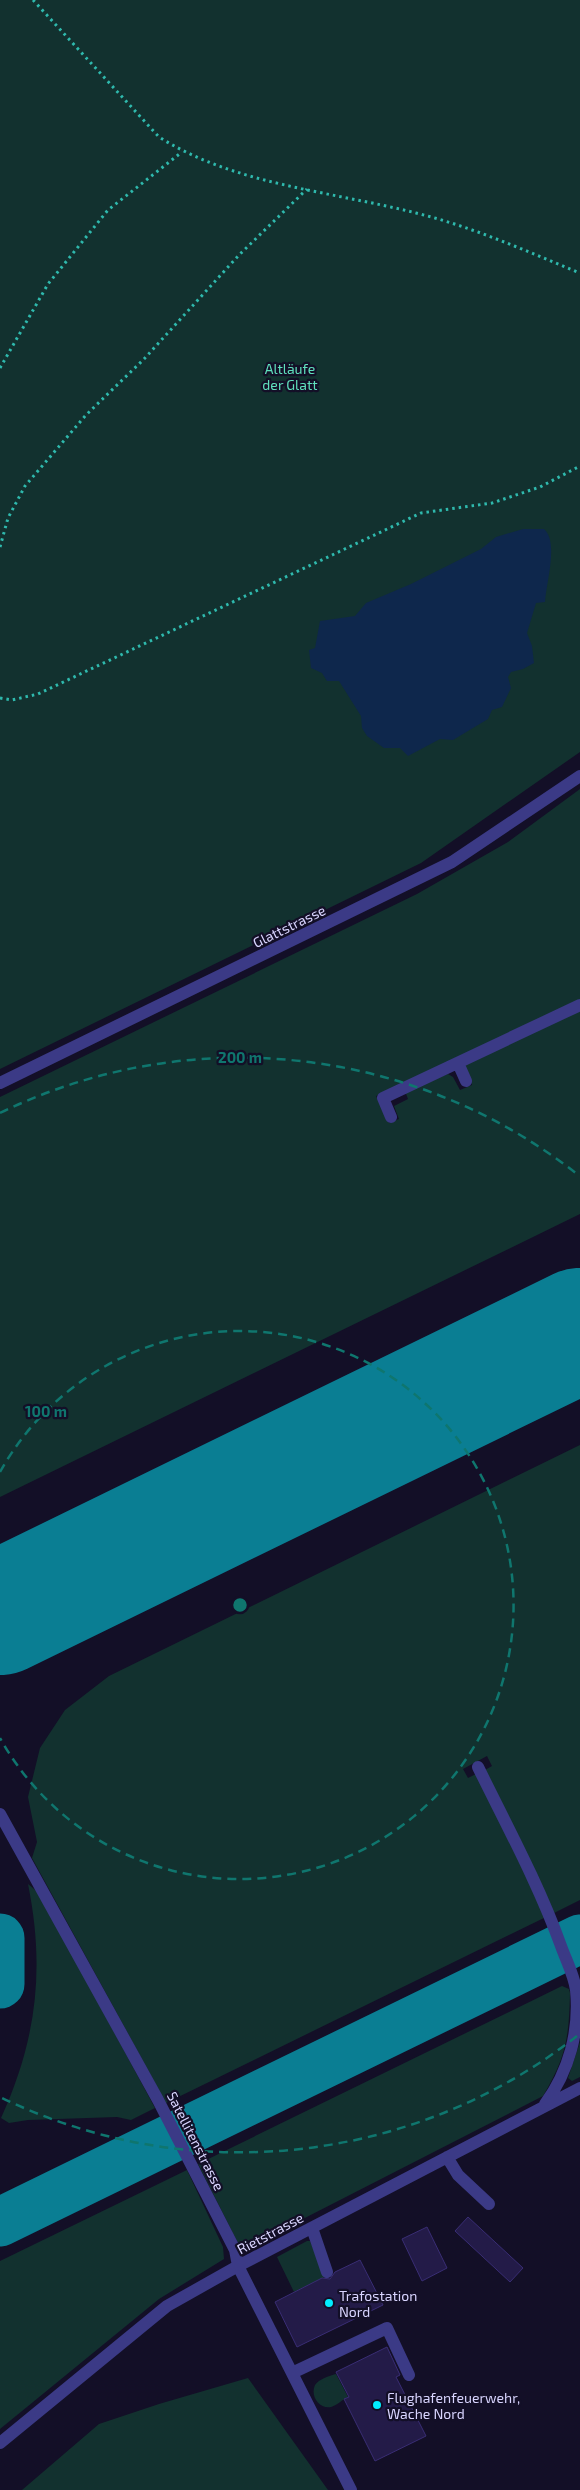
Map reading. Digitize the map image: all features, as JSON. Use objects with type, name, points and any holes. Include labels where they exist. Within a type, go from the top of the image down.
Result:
[{"type":"lane","name":"Glattstrasse","points":[[0,1083],[452,862],[580,776]]},
{"type":"lane","points":[[391,1117],[383,1098],[580,1005]]},
{"type":"lane","points":[[458,1062],[466,1080]]},
{"type":"lane","points":[[478,1767],[548,1911],[576,1989],[576,2020],[572,2051],[560,2080],[542,2107]]},
{"type":"lane","name":"Satellitenstrasse","points":[[0,1814],[158,2100],[235,2250],[238,2266],[350,2490]]},
{"type":"lane","name":"Rietstrasse","points":[[0,2443],[167,2306],[238,2266],[580,2088]]},
{"type":"lane","points":[[446,2157],[458,2175],[489,2204]]},
{"type":"lane","points":[[312,2228],[327,2272]]},
{"type":"lane","points":[[292,2373],[387,2328],[409,2375]]},
{"type":"path","points":[[33,0],[159,137],[182,152],[233,172],[417,213],[480,232],[580,273]]},
{"type":"path","points":[[0,368],[48,284],[108,210],[182,152]]},
{"type":"path","points":[[0,547],[8,518],[25,486],[74,429],[144,359],[239,255],[308,189]]},
{"type":"path","points":[[0,698],[12,700],[38,694],[421,513],[492,504],[540,487],[580,466]]},
{"type":"green space","name":"Altläufe der Glatt","points":[[0,0],[580,0],[580,752],[421,863],[0,1069]]},
{"type":"green space","points":[[580,789],[580,1001],[376,1096],[389,1123],[399,1119],[394,1106],[408,1099],[405,1091],[448,1074],[453,1077],[460,1090],[472,1085],[466,1071],[466,1064],[580,1009],[580,1214],[0,1497],[0,1097],[417,894],[508,842]]},
{"type":"green space","points":[[580,1445],[580,1900],[554,1913],[485,1770],[492,1766],[487,1756],[463,1769],[468,1778],[476,1774],[546,1917],[166,2103],[32,1858],[37,1842],[28,1797],[40,1748],[65,1710],[109,1676]]},
{"type":"green space","points":[[28,1884],[39,1893],[155,2108],[131,2120],[117,2117],[28,2120],[9,2123],[1,2118],[23,2060],[34,2003],[36,1945]]},
{"type":"green space","points":[[562,1986],[569,1989],[570,1993],[569,2023],[565,2047],[557,2070],[543,2096],[246,2248],[239,2245],[198,2164]]},
{"type":"green space","points":[[580,2042],[580,2077],[572,2081],[568,2078]]},
{"type":"green space","points":[[187,2170],[223,2247],[224,2259],[159,2299],[0,2429],[0,2261]]},
{"type":"green space","points":[[310,2241],[325,2277],[294,2292],[277,2257]]},
{"type":"green space","points":[[336,2374],[348,2397],[331,2407],[323,2406],[319,2404],[315,2397],[315,2385],[322,2379]]},
{"type":"green space","points":[[248,2378],[328,2490],[22,2490],[99,2424]]},
{"type":"water","points":[[523,529],[544,529],[551,543],[545,602],[536,603],[527,633],[532,646],[534,663],[523,669],[511,672],[508,677],[511,688],[502,707],[492,710],[488,719],[453,740],[440,739],[408,756],[400,748],[384,748],[367,736],[362,728],[361,716],[339,681],[327,681],[322,673],[311,668],[309,650],[315,648],[320,621],[355,616],[366,603],[411,584],[481,549],[496,537]]},
{"type":"building","points":[[468,2217],[523,2268],[510,2282],[455,2231]]},
{"type":"building","points":[[427,2227],[447,2268],[422,2281],[402,2239]]},
{"type":"building","name":"Trafostation Nord","points":[[360,2260],[383,2305],[297,2347],[275,2302],[322,2278],[330,2279],[335,2272]]},
{"type":"building","name":"Flughafenfeuerwehr, Wache Nord","points":[[387,2347],[400,2375],[396,2377],[426,2436],[375,2461],[344,2399],[349,2397],[336,2372]]},
{"type":"taxiway","points":[[0,1624],[37,1595]]},
{"type":"taxiway","points":[[0,1938],[0,1984]]},
{"type":"taxiway","points":[[0,2222],[580,1939]]},
{"type":"runway","points":[[0,1613],[580,1330]]},
{"type":"place","name":"Trafostation Nord","points":[[329,2303]]},
{"type":"place","name":"Flughafenfeuerwehr, Wache Nord","points":[[377,2405]]}]
